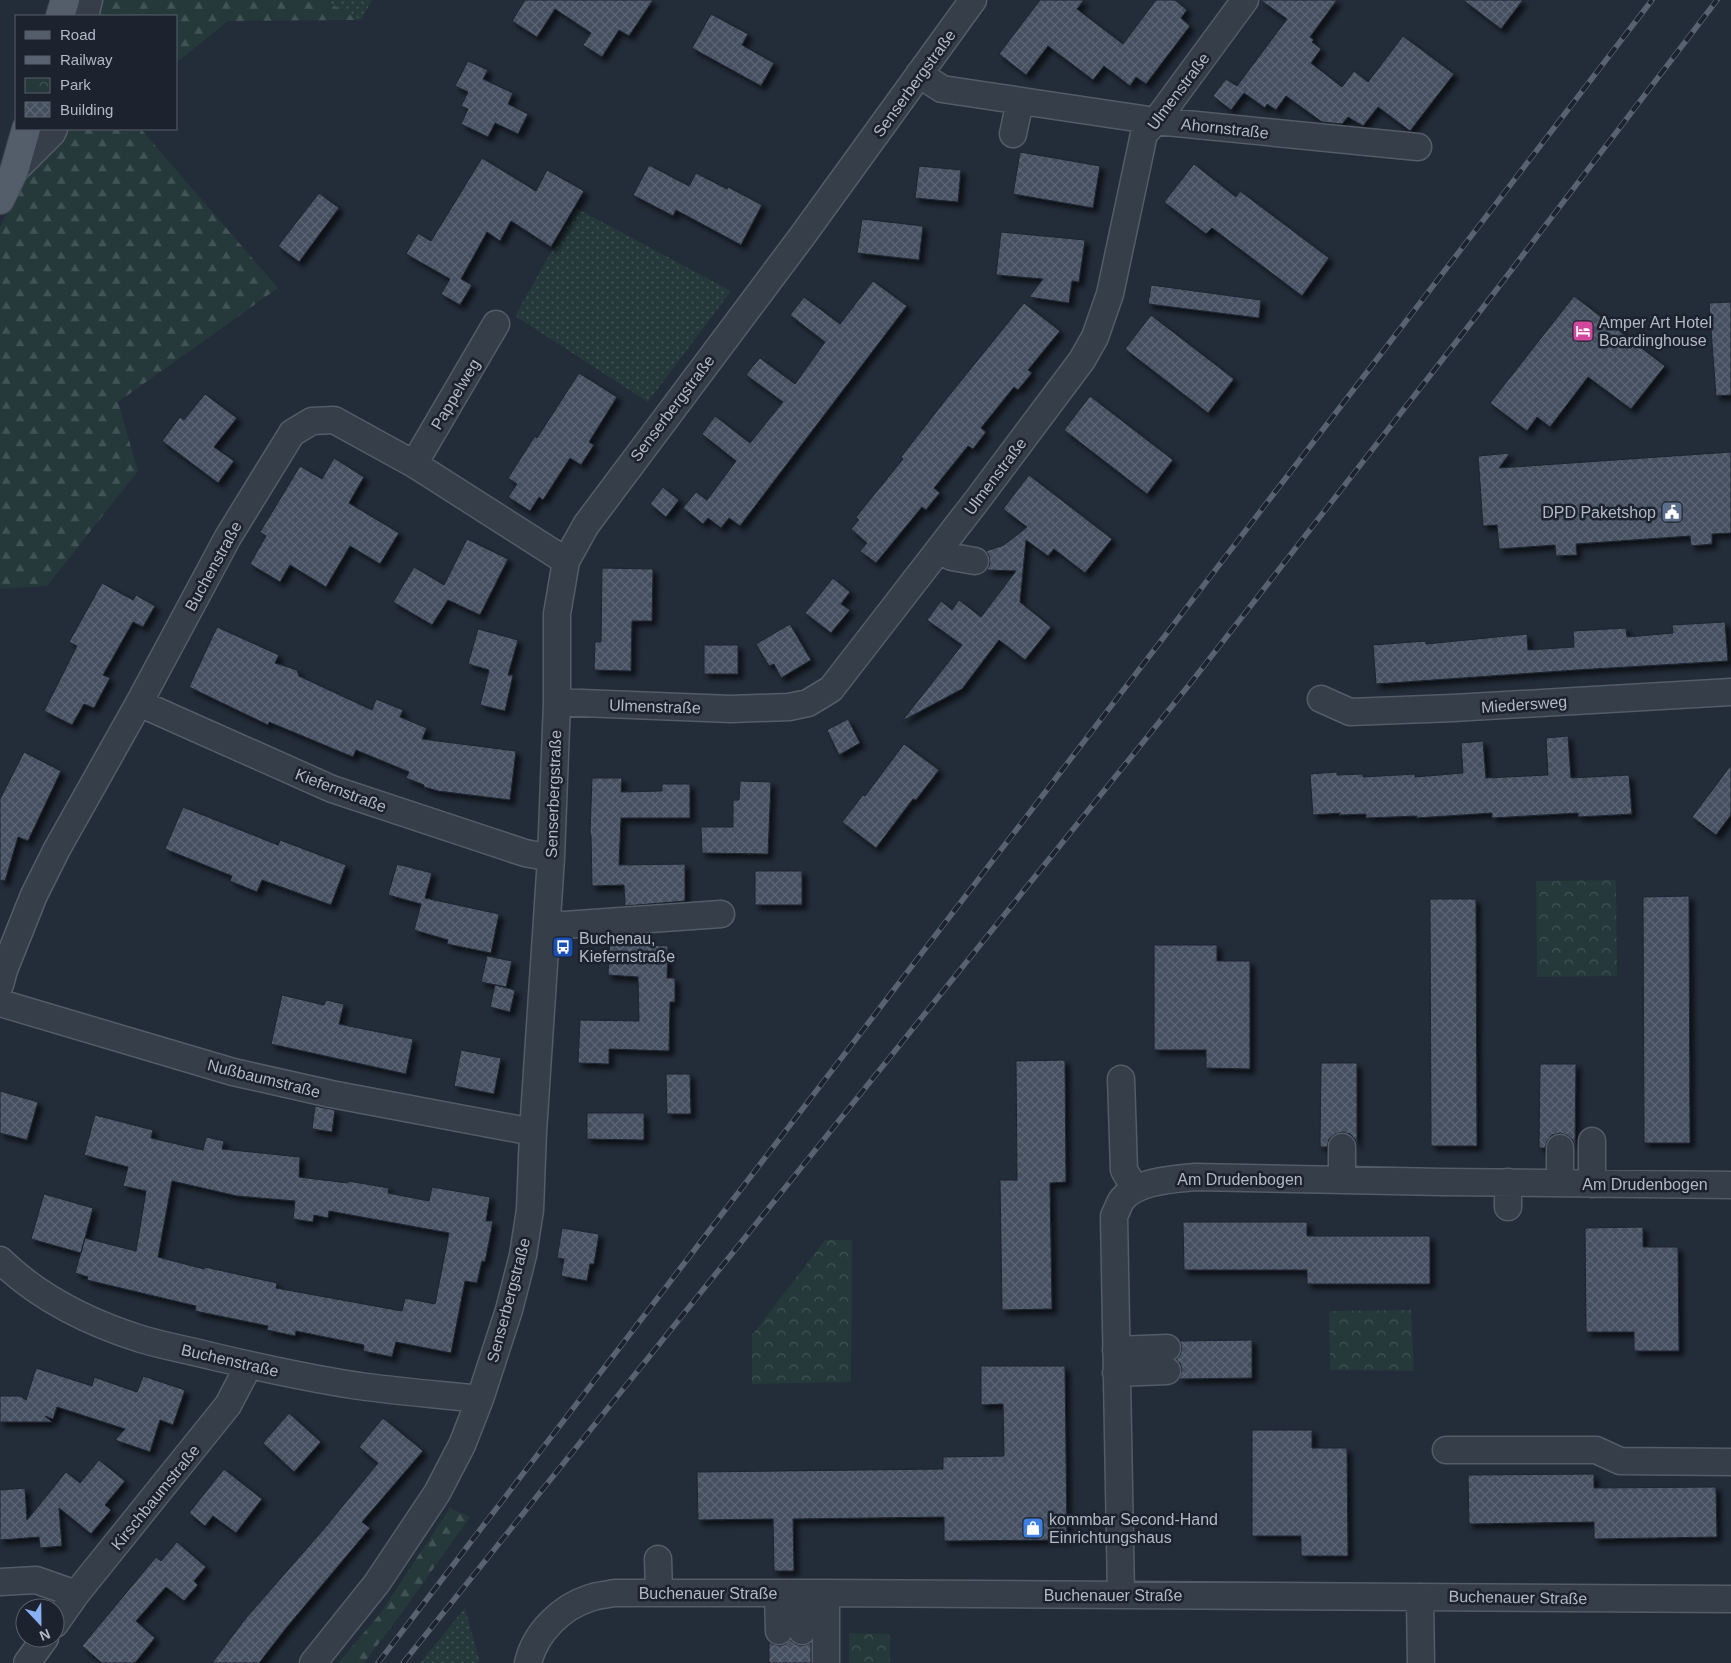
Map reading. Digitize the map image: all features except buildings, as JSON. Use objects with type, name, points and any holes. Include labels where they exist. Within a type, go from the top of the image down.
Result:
[{"type":"main road","points":[[60,15],[65,0]]},
{"type":"main road","points":[[0,200],[14,171],[26,130]]},
{"type":"street","points":[[85,15],[89,0]]},
{"type":"street","name":"Senserbergstraße","points":[[313,1663],[377,1583],[437,1493],[462,1445],[523,1297],[523,1256],[530,1210],[547,924],[557,702],[558,614],[566,561],[586,525],[794,247],[973,0]]},
{"type":"street","name":"Ulmenstraße","points":[[557,702],[731,709],[788,708],[808,703],[831,689],[939,550],[1082,360],[1103,316],[1110,294],[1144,134],[1156,121],[1245,0]]},
{"type":"street","name":"Ahornstraße","points":[[919,74],[942,90],[1156,121],[1418,147]]},
{"type":"street","points":[[1013,134],[1020,101]]},
{"type":"street","points":[[14,171],[54,130]]},
{"type":"street","name":"Pappelweg","points":[[414,464],[496,324]]},
{"type":"street","name":"Buchenstraße","points":[[0,985],[4,970],[34,895],[57,848],[139,703],[228,537],[292,433],[312,421],[334,420],[414,464],[566,561]]},
{"type":"street","points":[[939,550],[952,558],[975,561]]},
{"type":"street","name":"Miedersweg","points":[[1321,699],[1350,712],[1731,692]]},
{"type":"street","name":"Kiefernstraße","points":[[139,703],[280,767],[332,788],[525,853],[550,858]]},
{"type":"street","points":[[547,924],[564,925],[721,914]]},
{"type":"street","name":"Nußbaumstraße","points":[[0,1003],[233,1072],[331,1094],[534,1132]]},
{"type":"street","points":[[1120,1078],[1124,1170],[1136,1189]]},
{"type":"street","points":[[1592,1141],[1592,1184]]},
{"type":"street","points":[[1342,1147],[1342,1179]]},
{"type":"street","points":[[1560,1148],[1560,1183]]},
{"type":"street","name":"Am Drudenbogen","points":[[1121,1595],[1114,1216],[1122,1200],[1136,1189],[1164,1180],[1195,1177],[1442,1182],[1508,1194],[1560,1183],[1731,1185]]},
{"type":"street","name":"Buchenstraße","points":[[0,1260],[12,1272],[65,1308],[141,1339],[249,1365],[366,1387],[480,1399]]},
{"type":"street","points":[[1116,1361],[1167,1360]]},
{"type":"street","name":"Kirschbaumstraße","points":[[65,1610],[228,1405],[249,1365]]},
{"type":"street","points":[[1446,1450],[1596,1450],[1620,1461],[1731,1462]]},
{"type":"street","points":[[658,1559],[659,1592]]},
{"type":"street","points":[[0,1582],[36,1580],[76,1594]]},
{"type":"street","name":"Buchenauer Straße","points":[[528,1663],[530,1654],[541,1633],[570,1607],[590,1598],[614,1593],[1731,1599]]},
{"type":"street","points":[[790,1631],[802,1593]]},
{"type":"street","points":[[802,1593],[826,1663]]},
{"type":"street","points":[[1420,1597],[1421,1663]]},
{"type":"street","points":[[27,1663],[38,1648]]},
{"type":"green space","points":[[79,0],[323,0],[361,20],[228,21],[178,61],[178,15],[74,15]]},
{"type":"green space","points":[[323,0],[372,0],[361,20]]},
{"type":"green space","points":[[40,130],[142,130],[278,288],[118,402],[138,471],[47,586],[0,589],[0,227],[29,166]]},
{"type":"green space","points":[[576,208],[731,291],[648,402],[515,316]]},
{"type":"green space","points":[[1616,880],[1617,976],[1537,977],[1536,881]]},
{"type":"green space","points":[[825,1240],[852,1240],[851,1382],[752,1384],[752,1335]]},
{"type":"green space","points":[[1411,1310],[1414,1371],[1330,1370],[1329,1311]]},
{"type":"green space","points":[[450,1508],[470,1517],[404,1610],[364,1663],[338,1663],[379,1615]]},
{"type":"green space","points":[[465,1608],[480,1663],[420,1663]]},
{"type":"green space","points":[[849,1633],[890,1634],[890,1663],[849,1663]]},
{"type":"railway","points":[[378,1663],[1652,0]]},
{"type":"railway","points":[[403,1663],[1189,685],[1481,310],[1717,0]]},
{"type":"place","name":"Amper Art Hotel Boardinghouse","points":[[1583,331]]},
{"type":"place","name":"DPD Paketshop","points":[[1672,512]]},
{"type":"place","name":"Buchenau, Kiefernstraße","points":[[563,947]]},
{"type":"place","name":"kommbar Second-Hand Einrichtungshaus","points":[[1033,1528]]}]
